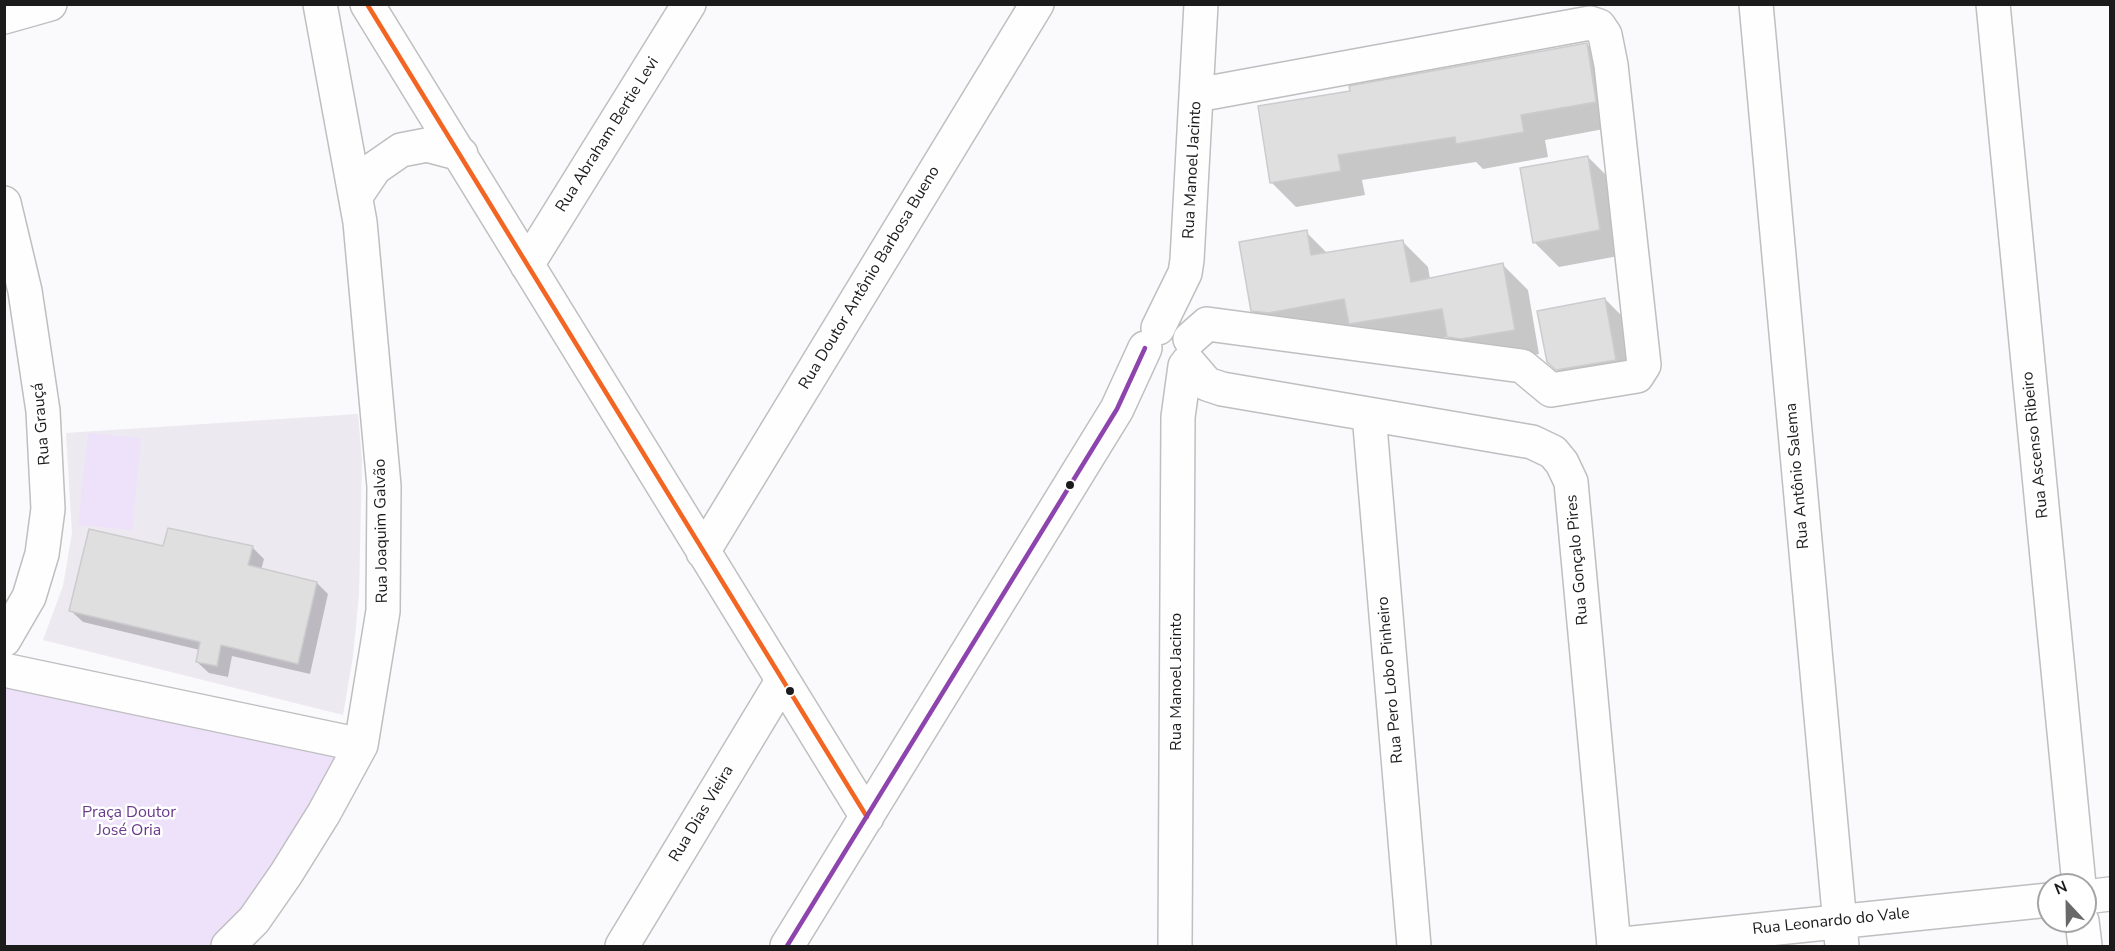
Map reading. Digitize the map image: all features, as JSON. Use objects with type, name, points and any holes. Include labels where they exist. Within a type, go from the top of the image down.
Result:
[{"type":"street","points":[[4,17],[50,4]]},
{"type":"street","name":"Rua Joaquim Galvão","points":[[228,946],[254,920],[286,874],[324,813],[361,745],[383,611],[384,486],[356,196],[320,4]]},
{"type":"street","points":[[367,4],[867,817]]},
{"type":"street","name":"Rua Abraham Bertie Levi","points":[[527,265],[688,4]]},
{"type":"street","name":"Rua Doutor Antônio Barbosa Bueno","points":[[703,552],[1038,4]]},
{"type":"street","name":"Rua Antônio Salema","points":[[1756,4],[1840,934]]},
{"type":"street","name":"Rua Ascenso Ribeiro","points":[[1993,4],[2078,873]]},
{"type":"street","name":"Rua Manoel Jacinto","points":[[1117,409],[1185,273],[1203,5]]},
{"type":"street","points":[[787,946],[1117,409],[1136,390],[1180,362],[1207,324],[1522,366],[1551,390],[1637,376],[1644,365],[1611,65],[1605,35],[1599,26],[1590,23],[1197,94]]},
{"type":"street","points":[[356,196],[375,168],[400,150],[427,146],[461,154]]},
{"type":"street","name":"Rua Grauçá","points":[[4,203],[25,291],[43,411],[48,509],[42,554],[29,597],[4,640]]},
{"type":"street","points":[[1152,338],[1173,326],[1185,333],[1180,362]]},
{"type":"street","name":"Rua Gonçalo Pires","points":[[1152,338],[1149,362],[1154,368],[1180,362],[1207,384],[1222,389],[1532,442],[1552,452],[1562,463],[1571,482],[1614,946]]},
{"type":"street","name":"Rua Manoel Jacinto","points":[[1175,946],[1180,362]]},
{"type":"street","name":"Rua Pero Lobo Pinheiro","points":[[1369,414],[1414,946]]},
{"type":"street","points":[[4,670],[361,745]]},
{"type":"street","name":"Rua Dias Vieira","points":[[622,946],[782,681]]},
{"type":"street","name":"Rua Leonardo do Vale","points":[[1614,946],[1840,934],[2037,902]]},
{"type":"shaded area","points":[[358,414],[362,460],[359,594],[353,656],[343,715],[43,640],[63,586],[72,533],[66,433]]},
{"type":"green space","points":[[88,433],[141,438],[132,530],[78,525]]},
{"type":"green space","name":"Praça Doutor José Oria","points":[[4,671],[358,744],[222,946],[5,946]]},
{"type":"building","points":[[1587,43],[1596,102],[1521,115],[1524,132],[1456,144],[1455,137],[1338,155],[1341,171],[1270,183],[1258,106],[1350,91],[1349,86]]},
{"type":"building","points":[[1588,156],[1600,230],[1533,243],[1520,168]]},
{"type":"building","points":[[1307,230],[1311,255],[1403,240],[1411,282],[1503,263],[1515,330],[1461,339],[1447,337],[1442,309],[1349,324],[1344,299],[1268,313],[1251,311],[1239,242]]},
{"type":"building","points":[[1605,298],[1616,360],[1556,370],[1547,362],[1537,311]]},
{"type":"building","points":[[168,528],[253,546],[248,565],[317,582],[298,664],[221,645],[217,666],[196,662],[200,642],[69,611],[89,529],[163,546]]},
{"type":"transit line","points":[[367,4],[867,817]]},
{"type":"transit line","points":[[787,946],[1117,409],[1145,348]]}]
